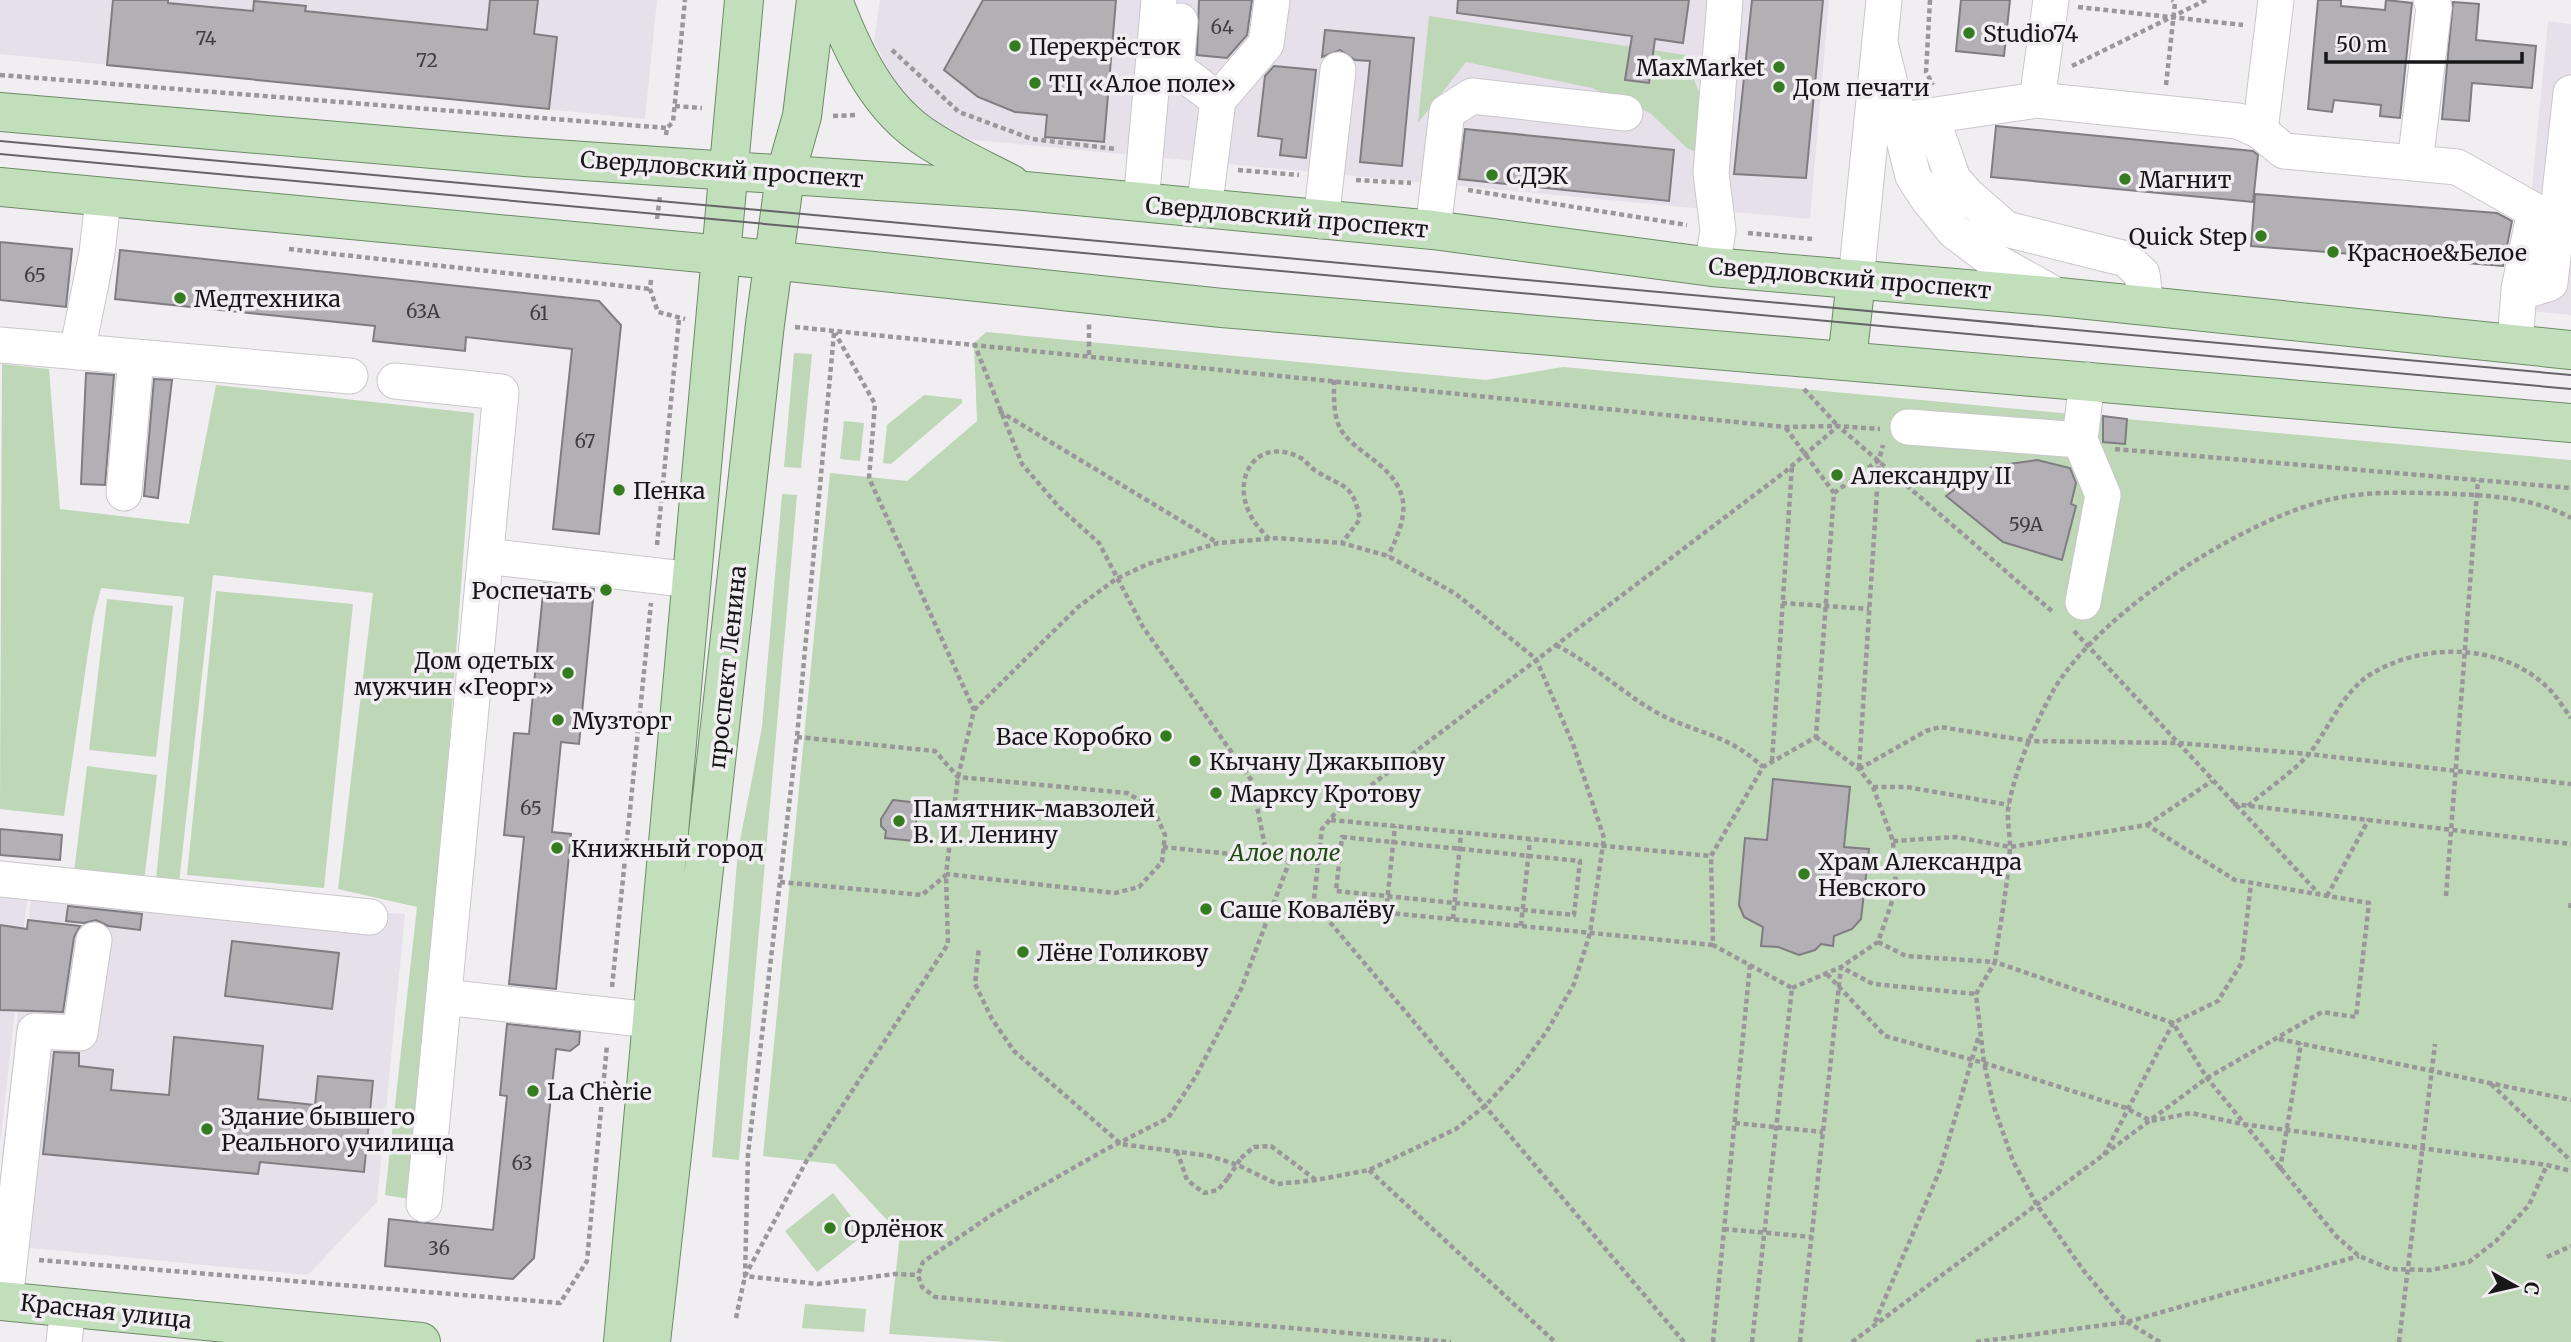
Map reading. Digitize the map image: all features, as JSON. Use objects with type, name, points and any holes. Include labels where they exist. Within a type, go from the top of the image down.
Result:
[{"type":"main road","name":"проспект Ленина","points":[[623,1342],[718,321],[744,0]]},
{"type":"main road","name":"проспект Ленина","points":[[652,1342],[774,261],[785,176],[802,116],[816,0]]},
{"type":"main road","points":[[833,0],[847,37],[869,79],[900,116],[928,140],[1025,191]]},
{"type":"main road","name":"Свердловский проспект","points":[[0,112],[730,173],[870,179],[1025,191],[1433,230],[1712,267],[2146,305],[2571,350]]},
{"type":"main road","points":[[0,187],[103,199],[774,261],[1235,309],[1847,359],[2571,423]]},
{"type":"main road","points":[[1847,359],[1856,281]]},
{"type":"main road","name":"Красная улица","points":[[3,1301],[66,1325],[421,1342]]},
{"type":"street","points":[[1141,203],[1159,0]]},
{"type":"street","points":[[1182,0],[1176,68],[1218,100]]},
{"type":"street","points":[[1204,210],[1218,100],[1266,44],[1272,0]]},
{"type":"street","points":[[1712,267],[1717,230],[1711,173],[1724,0]]},
{"type":"street","points":[[1856,281],[1884,0]]},
{"type":"street","points":[[2260,131],[2264,119],[2276,0]]},
{"type":"street","points":[[2415,163],[2434,7],[2431,0]]},
{"type":"street","points":[[2038,91],[2051,2]]},
{"type":"street","points":[[1880,43],[1922,108],[1953,179],[1967,195],[2006,229],[2126,259],[2142,274],[2146,305]]},
{"type":"street","points":[[1321,221],[1338,70]]},
{"type":"street","points":[[1922,108],[2038,91],[2238,121],[2260,131],[2284,151],[2457,167],[2535,211],[2519,289],[2515,344]]},
{"type":"street","points":[[2519,289],[2531,289],[2550,283],[2571,93]]},
{"type":"street","points":[[1433,230],[1447,112],[1472,96],[1625,113]]},
{"type":"street","points":[[1922,108],[1913,176],[1954,231],[1991,260],[2059,297]]},
{"type":"street","points":[[77,352],[97,253],[103,199]]},
{"type":"street","points":[[0,345],[351,376]]},
{"type":"street","points":[[124,493],[136,358]]},
{"type":"street","points":[[2071,616],[2104,495],[2082,444],[2087,380]]},
{"type":"street","points":[[395,381],[501,392],[424,1203]]},
{"type":"street","points":[[1893,433],[2082,444]]},
{"type":"street","points":[[486,556],[692,580]]},
{"type":"street","points":[[0,880],[370,917]]},
{"type":"street","points":[[3,1301],[35,1031],[80,1033],[94,940]]},
{"type":"street","points":[[444,997],[651,1020]]},
{"type":"path","points":[[0,75],[667,128],[673,122],[685,0]]},
{"type":"path","points":[[1922,108],[1930,0]]},
{"type":"path","points":[[2164,112],[2173,18],[2172,0]]},
{"type":"path","points":[[2038,91],[2206,0]]},
{"type":"path","points":[[2051,2],[2243,25]]},
{"type":"path","points":[[278,248],[650,289],[658,312],[679,319],[718,321]]},
{"type":"path","points":[[10,1257],[560,1303],[587,1261],[679,319]]},
{"type":"path","points":[[794,327],[974,343],[1785,427],[1838,426],[1893,433],[1879,460],[1859,769]]},
{"type":"path","points":[[834,332],[875,404],[869,478],[974,710]]},
{"type":"path","points":[[736,1318],[745,1276],[748,1154],[797,737],[834,332]]},
{"type":"path","points":[[974,343],[998,410],[1022,464],[1059,507],[1099,543],[1116,579],[1171,670],[1252,781],[1267,858]]},
{"type":"path","points":[[1334,380],[1334,407],[1341,430],[1360,450],[1388,471],[1406,505],[1401,531],[1388,556]]},
{"type":"path","points":[[1798,384],[1838,426],[2071,616],[2089,645],[2232,804],[2319,894]]},
{"type":"path","points":[[998,410],[1218,543]]},
{"type":"path","points":[[1684,1342],[1318,906],[1314,899],[1322,829],[1337,811],[1792,466],[1838,426]]},
{"type":"path","points":[[1785,427],[1835,493],[1816,737]]},
{"type":"path","points":[[2082,444],[2571,488]]},
{"type":"path","points":[[1269,539],[1249,514],[1243,483],[1248,468],[1258,457],[1272,450],[1302,458],[1317,472],[1334,478],[1354,495],[1360,519],[1342,543]]},
{"type":"path","points":[[1835,493],[1879,460]]},
{"type":"path","points":[[1772,762],[1792,466]]},
{"type":"path","points":[[2446,896],[2449,828],[2456,772],[2478,480]]},
{"type":"path","points":[[2160,1342],[2127,1322],[2084,1271],[2037,1205],[2013,1161],[1994,1107],[1984,1063],[1976,994],[1995,962],[2010,847],[2008,805],[2031,741],[2054,690],[2089,645],[2130,606],[2174,573],[2268,522],[2336,498],[2409,493],[2476,495],[2555,509],[2571,517]]},
{"type":"path","points":[[745,1276],[807,1160],[948,944],[946,874],[957,777],[974,710],[1078,607],[1116,579],[1177,553],[1218,543],[1269,539],[1342,543],[1388,556],[1456,594],[1536,659],[1573,744],[1600,826],[1603,847],[1590,933],[1574,984],[1547,1031],[1518,1070],[1486,1105],[1456,1129],[1369,1170],[1277,1184],[1238,1165],[1177,1151],[1121,1144],[1014,1051],[992,1019],[975,984],[979,947]]},
{"type":"path","points":[[1782,603],[1869,609]]},
{"type":"path","points":[[1556,645],[1587,661],[1655,711],[1718,735],[1744,749],[1763,767]]},
{"type":"path","points":[[2248,806],[2308,754],[2332,717],[2369,675],[2412,656],[2466,651],[2497,658],[2526,671],[2552,691],[2571,718]]},
{"type":"path","points":[[1859,769],[1926,731],[1940,726],[2031,741],[2179,743],[2308,754],[2571,784]]},
{"type":"path","points":[[780,882],[922,895],[946,874],[1115,892],[1139,887],[1162,862],[1165,835],[1153,808],[1127,793],[957,777],[935,751],[797,737]]},
{"type":"path","points":[[1713,945],[1711,856],[1763,767],[1816,737]]},
{"type":"path","points":[[1792,988],[1841,967],[1878,942],[1896,890],[1893,841],[1873,787],[1859,769],[1816,737]]},
{"type":"path","points":[[1893,841],[1956,837],[2010,847],[2147,825],[2212,781]]},
{"type":"path","points":[[1873,787],[1907,787],[2008,805]]},
{"type":"path","points":[[2232,804],[2571,844]]},
{"type":"path","points":[[2327,896],[2369,819]]},
{"type":"path","points":[[1330,820],[1711,856]]},
{"type":"path","points":[[1852,1342],[2207,1078],[2322,1012],[2356,1017],[2369,904],[2235,880],[2147,825]]},
{"type":"path","points":[[1386,912],[1395,826]]},
{"type":"path","points":[[1453,919],[1461,833]]},
{"type":"path","points":[[1342,837],[1393,842],[1580,861],[1574,915],[1336,891],[1342,837]]},
{"type":"path","points":[[1521,926],[1530,840]]},
{"type":"path","points":[[1163,847],[1318,863]]},
{"type":"path","points":[[1290,860],[1241,989],[1196,1076],[1168,1118],[993,1214],[923,1262],[918,1275],[922,1287],[935,1297],[1451,1342]]},
{"type":"path","points":[[2104,1155],[2126,1108],[2174,1023],[2218,1001],[2242,962],[2251,883]]},
{"type":"path","points":[[1318,906],[1713,945],[1792,988]]},
{"type":"path","points":[[1878,942],[1906,956],[1995,962],[2174,1023],[2207,1078],[2336,1237],[2359,1256],[2390,1269],[2431,1270],[2469,1262],[2496,1241],[2529,1205],[2547,1165]]},
{"type":"path","points":[[1713,1342],[1750,965]]},
{"type":"path","points":[[1800,1342],[1841,967]]},
{"type":"path","points":[[1841,967],[1873,984],[1976,994]]},
{"type":"path","points":[[1827,974],[1885,1036],[1972,1059],[2126,1108],[2151,1121],[2191,1113],[2242,1124],[2547,1165],[2571,1171]]},
{"type":"path","points":[[1752,1342],[1792,988]]},
{"type":"path","points":[[1875,1323],[1940,1170],[1980,1031]]},
{"type":"path","points":[[2278,1039],[2571,1100]]},
{"type":"path","points":[[2280,1170],[2301,1043]]},
{"type":"path","points":[[2399,1342],[2435,1044]]},
{"type":"path","points":[[2490,1083],[2571,1161]]},
{"type":"path","points":[[1735,1123],[1823,1132]]},
{"type":"path","points":[[1177,1151],[1187,1180],[1204,1193],[1218,1189],[1241,1158],[1254,1147],[1271,1146],[1316,1180]]},
{"type":"path","points":[[1369,1170],[1555,1342]]},
{"type":"path","points":[[1724,1228],[1812,1237]]},
{"type":"path","points":[[2547,1257],[2571,1246]]},
{"type":"path","points":[[1976,1342],[2127,1322],[2359,1256]]},
{"type":"path","points":[[745,1276],[818,1284],[895,1274],[918,1275]]},
{"type":"shaded area","points":[[0,0],[657,0],[645,119],[0,54]]},
{"type":"shaded area","points":[[880,0],[1829,0],[1810,219],[964,139],[936,126],[897,87],[874,41]]},
{"type":"shaded area","points":[[2548,21],[2571,24],[2571,315],[2520,310]]},
{"type":"shaded area","points":[[32,888],[405,914],[377,1202],[308,1275],[0,1245],[2,1155]]},
{"type":"shaded area","points":[[0,897],[27,900],[1,1139],[0,1139]]},
{"type":"green space","points":[[1429,16],[1685,55],[1702,101],[1705,156],[1687,148],[1650,113],[1592,88],[1466,62],[1418,123]]},
{"type":"green space","name":"Алое поле","points":[[986,332],[1486,380],[1563,367],[2571,460],[2571,1342],[1007,1342],[889,1334],[900,1234],[835,1164],[763,1156],[830,473],[907,481],[977,421],[974,343]]},
{"type":"green space","points":[[794,353],[812,354],[801,468],[784,467]]},
{"type":"green space","points":[[2,364],[49,369],[60,509],[189,524],[216,385],[474,413],[415,1200],[385,1195],[417,907],[338,889],[373,593],[213,575],[179,883],[156,879],[184,597],[101,588],[93,619],[64,816],[0,809]]},
{"type":"green space","points":[[924,395],[962,399],[962,403],[891,464],[883,463],[887,425]]},
{"type":"green space","points":[[844,421],[864,423],[860,461],[840,459]]},
{"type":"green space","points":[[782,494],[797,495],[739,1160],[712,1157],[738,851],[762,727]]},
{"type":"green space","points":[[216,591],[353,604],[324,888],[187,875]]},
{"type":"green space","points":[[107,599],[173,606],[156,757],[89,750]]},
{"type":"green space","points":[[87,766],[157,775],[144,881],[74,872]]},
{"type":"green space","points":[[833,1193],[865,1234],[817,1272],[785,1231]]},
{"type":"green space","points":[[805,1304],[866,1309],[864,1332],[802,1328]]},
{"type":"building","points":[[113,0],[168,0],[168,3],[253,11],[254,1],[306,6],[305,11],[487,30],[490,0],[538,0],[534,34],[557,37],[549,109],[107,65]]},
{"type":"building","name":"ТЦ «Алое поле»","points":[[983,0],[1116,0],[1104,142],[1045,137],[1047,115],[1015,112],[978,97],[944,70]]},
{"type":"building","points":[[1199,0],[1252,0],[1247,35],[1227,58],[1197,55]]},
{"type":"building","points":[[1458,0],[1689,0],[1683,43],[1655,39],[1649,83],[1625,80],[1632,36],[1457,13]]},
{"type":"building","name":"Дом печати","points":[[1752,0],[1823,0],[1806,178],[1734,174]]},
{"type":"building","points":[[1961,0],[2010,0],[2004,56],[1956,51]]},
{"type":"building","points":[[2318,0],[2341,0],[2341,6],[2385,10],[2386,0],[2412,3],[2400,118],[2380,116],[2381,105],[2334,100],[2332,112],[2308,109]]},
{"type":"building","points":[[2453,2],[2479,4],[2476,40],[2536,46],[2532,88],[2472,83],[2469,121],[2442,119]]},
{"type":"building","points":[[1325,30],[1414,38],[1402,166],[1360,162],[1370,61],[1355,60],[1340,50],[1322,57]]},
{"type":"building","points":[[1274,66],[1316,70],[1306,158],[1280,155],[1282,139],[1258,136],[1265,76]]},
{"type":"building","points":[[1996,126],[2253,151],[2258,155],[2253,202],[1991,177]]},
{"type":"building","points":[[1465,129],[1674,150],[1669,201],[1459,179]]},
{"type":"building","points":[[2255,194],[2497,213],[2512,221],[2503,266],[2251,246]]},
{"type":"building","points":[[0,242],[72,249],[66,307],[0,300]]},
{"type":"building","points":[[120,250],[599,301],[621,325],[599,534],[553,529],[572,349],[466,337],[465,351],[373,341],[375,326],[115,299]]},
{"type":"building","points":[[86,373],[114,375],[105,485],[81,484]]},
{"type":"building","points":[[154,379],[172,380],[158,498],[144,496]]},
{"type":"building","points":[[2103,416],[2127,419],[2125,444],[2103,442]]},
{"type":"building","points":[[2037,460],[2070,468],[2076,483],[2071,504],[2076,506],[2062,560],[2003,542],[1946,496],[1975,474],[1995,466]]},
{"type":"building","points":[[544,583],[594,589],[579,744],[561,742],[552,832],[571,834],[556,989],[509,984],[524,837],[504,835],[514,733],[529,734]]},
{"type":"building","name":"Храм Александра Невского","points":[[1773,779],[1850,787],[1844,847],[1869,849],[1861,919],[1852,929],[1834,936],[1833,946],[1821,944],[1815,950],[1799,955],[1778,947],[1761,946],[1763,927],[1744,917],[1739,905],[1745,838],[1767,840]]},
{"type":"building","name":"Памятник-мавзолей В. И. Ленину","points":[[893,800],[918,803],[914,841],[885,838],[886,831],[881,826],[881,819]]},
{"type":"building","points":[[0,829],[62,835],[60,860],[0,855]]},
{"type":"building","points":[[68,906],[142,914],[140,930],[108,926],[96,920],[84,923],[66,921]]},
{"type":"building","points":[[28,920],[80,926],[74,937],[63,1012],[0,1010],[0,925],[27,929]]},
{"type":"building","points":[[232,941],[339,953],[332,1009],[225,996]]},
{"type":"building","points":[[507,1024],[580,1032],[579,1044],[570,1051],[556,1049],[534,1258],[513,1279],[385,1266],[389,1219],[493,1230],[507,1096],[500,1095]]},
{"type":"building","name":"Здание бывшего Реального училища","points":[[174,1037],[263,1046],[258,1099],[315,1105],[318,1076],[373,1081],[364,1172],[260,1162],[258,1174],[43,1154],[54,1052],[79,1053],[79,1066],[113,1070],[111,1090],[169,1095]]},
{"type":"tram line","points":[[0,141],[2571,375]]},
{"type":"tram line","points":[[0,154],[2571,389]]},
{"type":"place","name":"Studio74","points":[[1969,33]]},
{"type":"place","name":"Перекрёсток","points":[[1015,46]]},
{"type":"place","name":"MaxMarket","points":[[1779,67]]},
{"type":"place","name":"ТЦ «Алое поле»","points":[[1035,83]]},
{"type":"place","name":"Дом печати","points":[[1779,87]]},
{"type":"place","name":"СДЭК","points":[[1492,175]]},
{"type":"place","name":"Магнит","points":[[2125,179]]},
{"type":"place","name":"Quick Step","points":[[2261,236]]},
{"type":"place","name":"Красное&Белое","points":[[2333,252]]},
{"type":"place","name":"Медтехника","points":[[180,298]]},
{"type":"place","name":"Александру II","points":[[1837,475]]},
{"type":"place","name":"Пенка","points":[[619,490]]},
{"type":"place","name":"Роспечать","points":[[606,590]]},
{"type":"place","name":"Дом одетых мужчин «Георг»","points":[[568,673]]},
{"type":"place","name":"Музторг","points":[[558,720]]},
{"type":"place","name":"Васе Коробко","points":[[1166,736]]},
{"type":"place","name":"Кычану Джакыпову","points":[[1195,761]]},
{"type":"place","name":"Марксу Кротову","points":[[1216,793]]},
{"type":"place","name":"Памятник-мавзолей В. И. Ленину","points":[[899,821]]},
{"type":"place","name":"Книжный город","points":[[557,848]]},
{"type":"place","name":"Храм Александра Невского","points":[[1804,874]]},
{"type":"place","name":"Саше Ковалёву","points":[[1206,909]]},
{"type":"place","name":"Лёне Голикову","points":[[1023,952]]},
{"type":"place","name":"La Chèrie","points":[[533,1091]]},
{"type":"place","name":"Здание бывшего Реального училища","points":[[207,1129]]},
{"type":"place","name":"Орлёнок","points":[[830,1228]]}]
